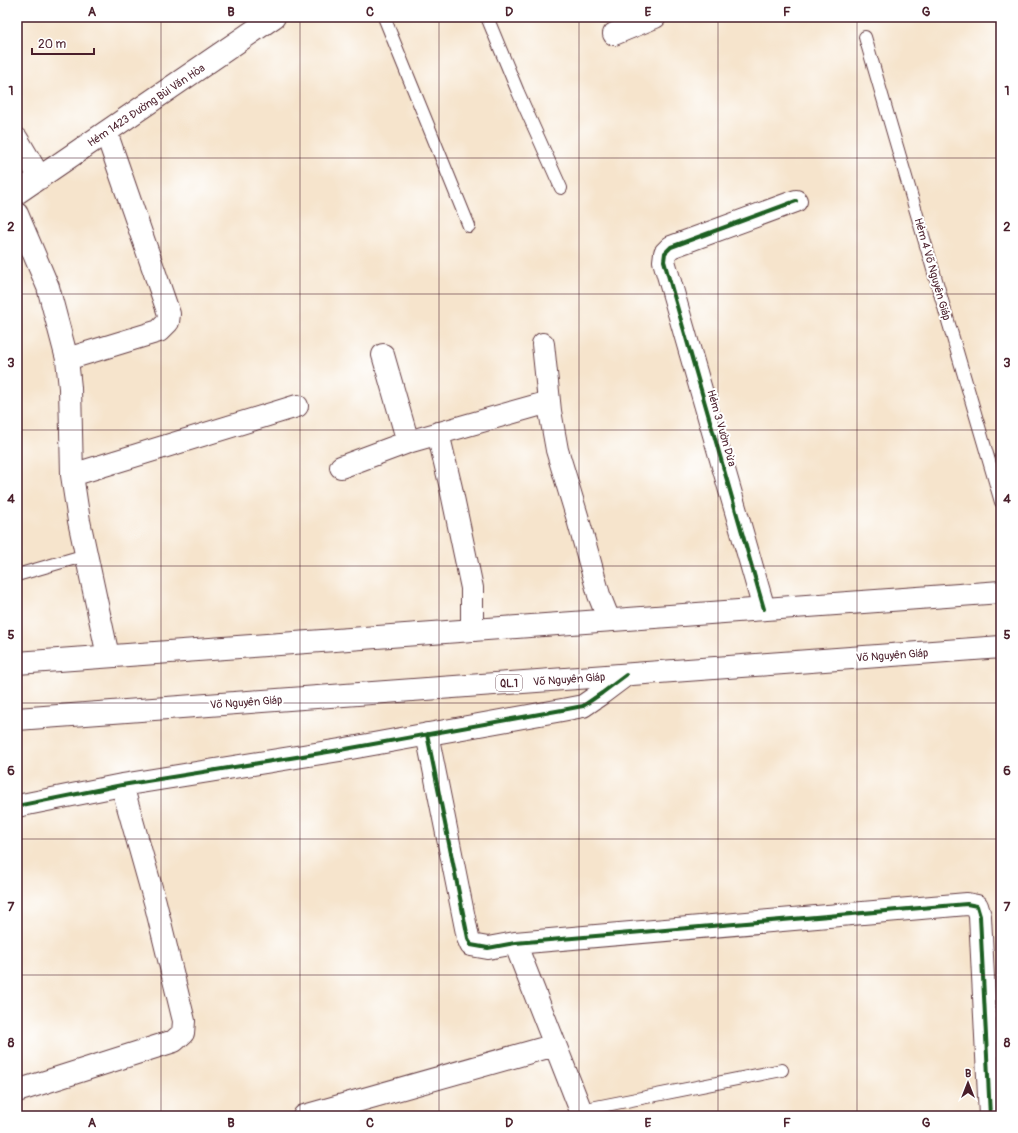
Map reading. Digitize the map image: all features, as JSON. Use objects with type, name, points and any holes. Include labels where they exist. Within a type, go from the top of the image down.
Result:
[{"type":"main road","name":"Hẻm 1423 Đường Bùi Văn Hòa","points":[[17,193],[274,17]]},
{"type":"main road","points":[[614,34],[655,17]]},
{"type":"main road","points":[[67,359],[159,331],[168,322],[169,314],[106,132]]},
{"type":"main road","points":[[17,139],[40,178]]},
{"type":"main road","name":"Hẻm 3 Vườn Dừa","points":[[764,609],[664,261],[665,253],[671,247],[796,202]]},
{"type":"main road","points":[[17,214],[48,287],[67,359],[70,388],[72,475],[86,555],[108,656]]},
{"type":"main road","points":[[543,344],[549,402],[557,450],[599,595],[609,620]]},
{"type":"main road","points":[[383,355],[408,442]]},
{"type":"main road","points":[[341,467],[408,442],[549,402]]},
{"type":"main road","points":[[72,475],[297,406]]},
{"type":"main road","points":[[438,433],[472,588],[472,630]]},
{"type":"main road","points":[[17,663],[1001,592]]},
{"type":"main road","name":"Võ Nguyên Giáp","points":[[17,719],[1001,647]]},
{"type":"main road","points":[[17,806],[122,785],[340,750],[583,706],[602,694],[626,675]]},
{"type":"main road","points":[[427,734],[468,938],[471,945],[488,948],[515,944],[967,904],[977,906],[980,916],[994,1039],[990,1116]]},
{"type":"main road","points":[[17,1091],[174,1041],[183,1033],[184,1021],[155,902],[122,785]]},
{"type":"main road","points":[[515,944],[582,1113]]},
{"type":"main road","points":[[304,1116],[554,1045]]},
{"type":"lane","points":[[384,17],[469,226]]},
{"type":"lane","points":[[487,17],[518,92],[561,188]]},
{"type":"lane","name":"Hẻm 4 Võ Nguyên Giáp","points":[[865,37],[1001,502]]},
{"type":"lane","points":[[17,575],[86,555]]},
{"type":"lane","points":[[582,1113],[782,1070]]},
{"type":"cycle path","points":[[764,609],[664,261],[665,253],[671,247],[796,201]]},
{"type":"cycle path","points":[[17,806],[122,785],[340,750],[583,706],[626,675]]},
{"type":"cycle path","points":[[427,734],[468,938],[471,945],[488,948],[515,943],[967,904],[977,906],[980,916],[990,1116]]}]
